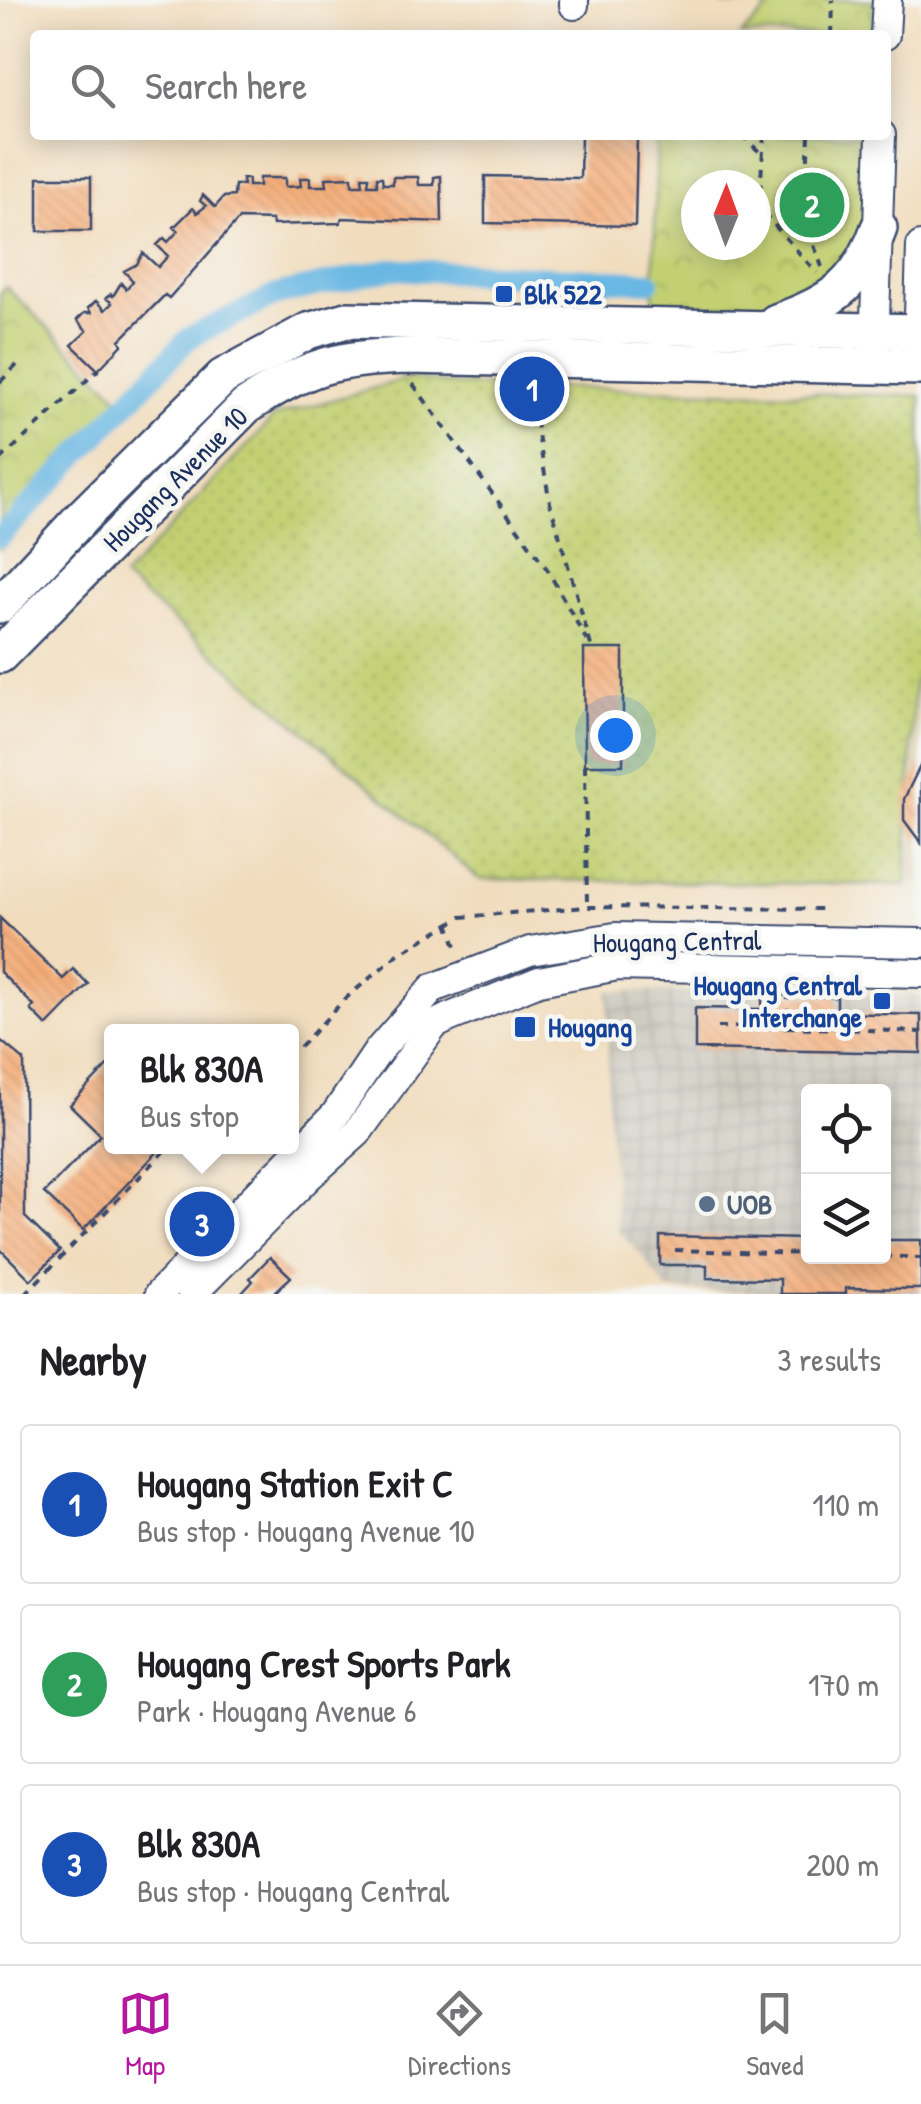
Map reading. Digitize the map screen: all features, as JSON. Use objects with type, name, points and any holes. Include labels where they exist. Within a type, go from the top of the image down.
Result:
[{"type":"main road","points":[[746,329],[792,317],[840,292],[866,263],[879,228]]},
{"type":"main road","name":"Hougang Avenue 10","points":[[0,604],[222,377],[308,331],[347,320],[920,332]]},
{"type":"main road","name":"Hougang Avenue 10","points":[[0,656],[245,407],[278,385],[319,366],[349,358],[408,356],[919,367]]},
{"type":"street","points":[[885,30],[886,0]]},
{"type":"street","points":[[873,367],[882,140]]},
{"type":"street","points":[[919,367],[921,246]]},
{"type":"street","name":"Hougang Central","points":[[299,1151],[335,1115],[378,1051],[443,983],[530,950],[615,937],[921,943]]},
{"type":"street","name":"Hougang Central","points":[[192,1294],[356,1133],[434,1025],[456,1014],[539,981],[618,966],[921,973]]},
{"type":"street","points":[[443,983],[456,1014]]},
{"type":"street","name":"Hougang Central","points":[[158,1294],[296,1154]]},
{"type":"path","points":[[832,30],[833,0]]},
{"type":"path","points":[[746,140],[763,155]]},
{"type":"path","points":[[764,140],[759,208],[825,280],[805,221],[809,140]]},
{"type":"path","points":[[0,382],[20,362]]},
{"type":"path","points":[[1,457],[98,370]]},
{"type":"path","points":[[423,379],[409,378],[547,570],[592,650],[550,503],[532,389],[516,387]]},
{"type":"path","points":[[585,766],[588,908]]},
{"type":"path","points":[[300,1046],[344,1000],[396,955],[461,917],[588,908],[826,910]]},
{"type":"path","points":[[787,1027],[788,986]]},
{"type":"path","points":[[718,1026],[921,1032]]},
{"type":"path","points":[[27,1294],[162,1154]]},
{"type":"path","points":[[675,1250],[801,1254]]},
{"type":"path","points":[[891,1256],[921,1258]]},
{"type":"shaded area","points":[[921,678],[921,885],[906,885],[914,681]]},
{"type":"shaded area","points":[[608,991],[921,995],[921,1293],[667,1290],[618,1231],[608,1111]]},
{"type":"green space","points":[[722,0],[873,0],[872,30],[746,30],[771,6],[722,5]]},
{"type":"green space","points":[[657,140],[869,140],[867,225],[844,272],[778,307],[653,311]]},
{"type":"green space","points":[[6,287],[130,408],[0,549],[0,293]]},
{"type":"green space","points":[[409,378],[458,385],[921,396],[921,678],[914,681],[906,885],[479,879],[123,578],[275,416]]},
{"type":"building","points":[[581,140],[637,140],[635,226],[485,223],[485,176],[580,178]]},
{"type":"building","points":[[441,176],[442,222],[342,218],[340,223],[273,225],[272,220],[239,219],[169,298],[165,295],[120,340],[122,345],[98,370],[72,345],[87,331],[77,320],[84,313],[91,313],[88,308],[96,301],[105,310],[112,303],[106,298],[113,296],[121,283],[126,289],[133,281],[124,271],[137,264],[143,253],[158,267],[168,256],[157,245],[164,238],[168,242],[178,231],[174,227],[193,208],[197,213],[206,206],[200,201],[203,195],[215,207],[224,197],[234,196],[235,185],[243,185],[242,179],[248,179],[248,186],[259,186],[259,178],[285,178],[285,187],[301,186],[300,178],[310,178],[310,186],[327,186],[326,178],[352,177],[352,185],[363,185],[362,177],[369,177],[368,185],[377,185],[377,177],[382,177],[383,184],[393,184],[393,177],[418,177],[419,185],[434,185],[434,177]]},
{"type":"building","points":[[38,177],[91,177],[91,231],[38,231]]},
{"type":"building","points":[[584,649],[623,649],[623,765],[585,765]]},
{"type":"building","points":[[921,764],[921,843],[904,820],[904,799]]},
{"type":"building","points":[[0,918],[63,979],[73,969],[88,984],[47,1026],[31,1010],[34,1006],[0,972]]},
{"type":"building","points":[[762,995],[837,997],[837,1013],[921,1015],[921,1053],[695,1049],[695,1008],[762,1009]]},
{"type":"building","points":[[0,1040],[24,1060],[25,1217],[60,1251],[31,1280],[0,1249]]},
{"type":"building","points":[[104,1069],[104,1154],[155,1154],[83,1230],[44,1193],[101,1135],[70,1105]]},
{"type":"building","points":[[660,1236],[801,1239],[801,1264],[891,1264],[891,1240],[921,1240],[921,1289],[846,1288],[846,1294],[780,1294],[780,1279],[707,1278],[707,1265],[660,1265]]},
{"type":"building","points":[[270,1257],[291,1277],[276,1291],[279,1294],[241,1294],[253,1281],[250,1278]]},
{"type":"waterway","points":[[0,537],[189,338],[276,295],[390,269],[649,282]]},
{"type":"place","name":"Hougang Crest Sports Park","points":[[812,205]]},
{"type":"place","name":"Blk 522","points":[[504,294]]},
{"type":"place","name":"Hougang Station Exit C","points":[[532,389]]},
{"type":"place","name":"Hougang Central Interchange","points":[[882,1001]]},
{"type":"place","name":"Hougang","points":[[525,1027]]},
{"type":"place","name":"UOB","points":[[707,1204]]},
{"type":"place","name":"Blk 830A","points":[[202,1224]]}]
